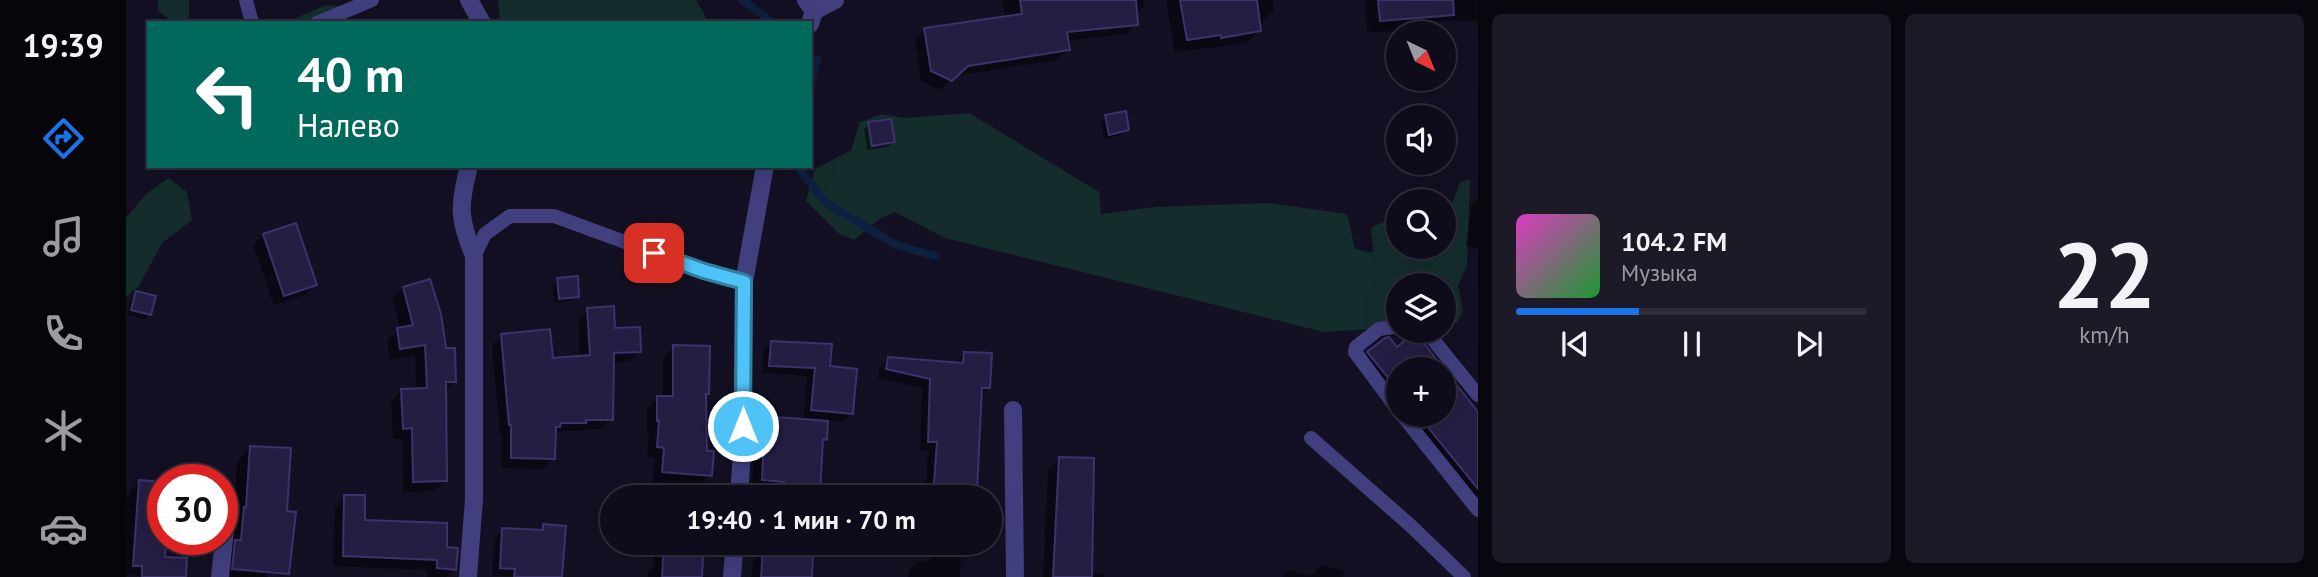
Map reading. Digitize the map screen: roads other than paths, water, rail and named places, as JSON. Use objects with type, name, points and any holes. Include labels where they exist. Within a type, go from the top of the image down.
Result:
[{"type":"street","points":[[469,0],[481,21]]},
{"type":"street","points":[[810,12],[835,0]]},
{"type":"street","points":[[468,577],[474,499],[474,256],[462,227],[462,195],[469,168]]},
{"type":"street","points":[[740,485],[744,282],[765,168]]},
{"type":"street","points":[[1013,410],[1015,577]]},
{"type":"street","points":[[220,577],[222,555]]},
{"type":"street","points":[[732,577],[734,555]]},
{"type":"lane","points":[[246,0],[251,21]]},
{"type":"lane","points":[[322,21],[372,0]]},
{"type":"lane","points":[[474,256],[485,234],[510,216],[554,216],[704,271],[744,282]]},
{"type":"lane","points":[[1386,328],[1379,329],[1356,347],[1355,352],[1386,394]]},
{"type":"lane","points":[[1436,343],[1478,395]]},
{"type":"lane","points":[[1412,427],[1478,510]]},
{"type":"lane","points":[[1311,438],[1411,526],[1464,577]]},
{"type":"waterway","points":[[742,0],[771,21]]},
{"type":"waterway","points":[[812,80],[817,59]]},
{"type":"waterway","points":[[800,168],[826,203],[896,245],[936,256]]}]
